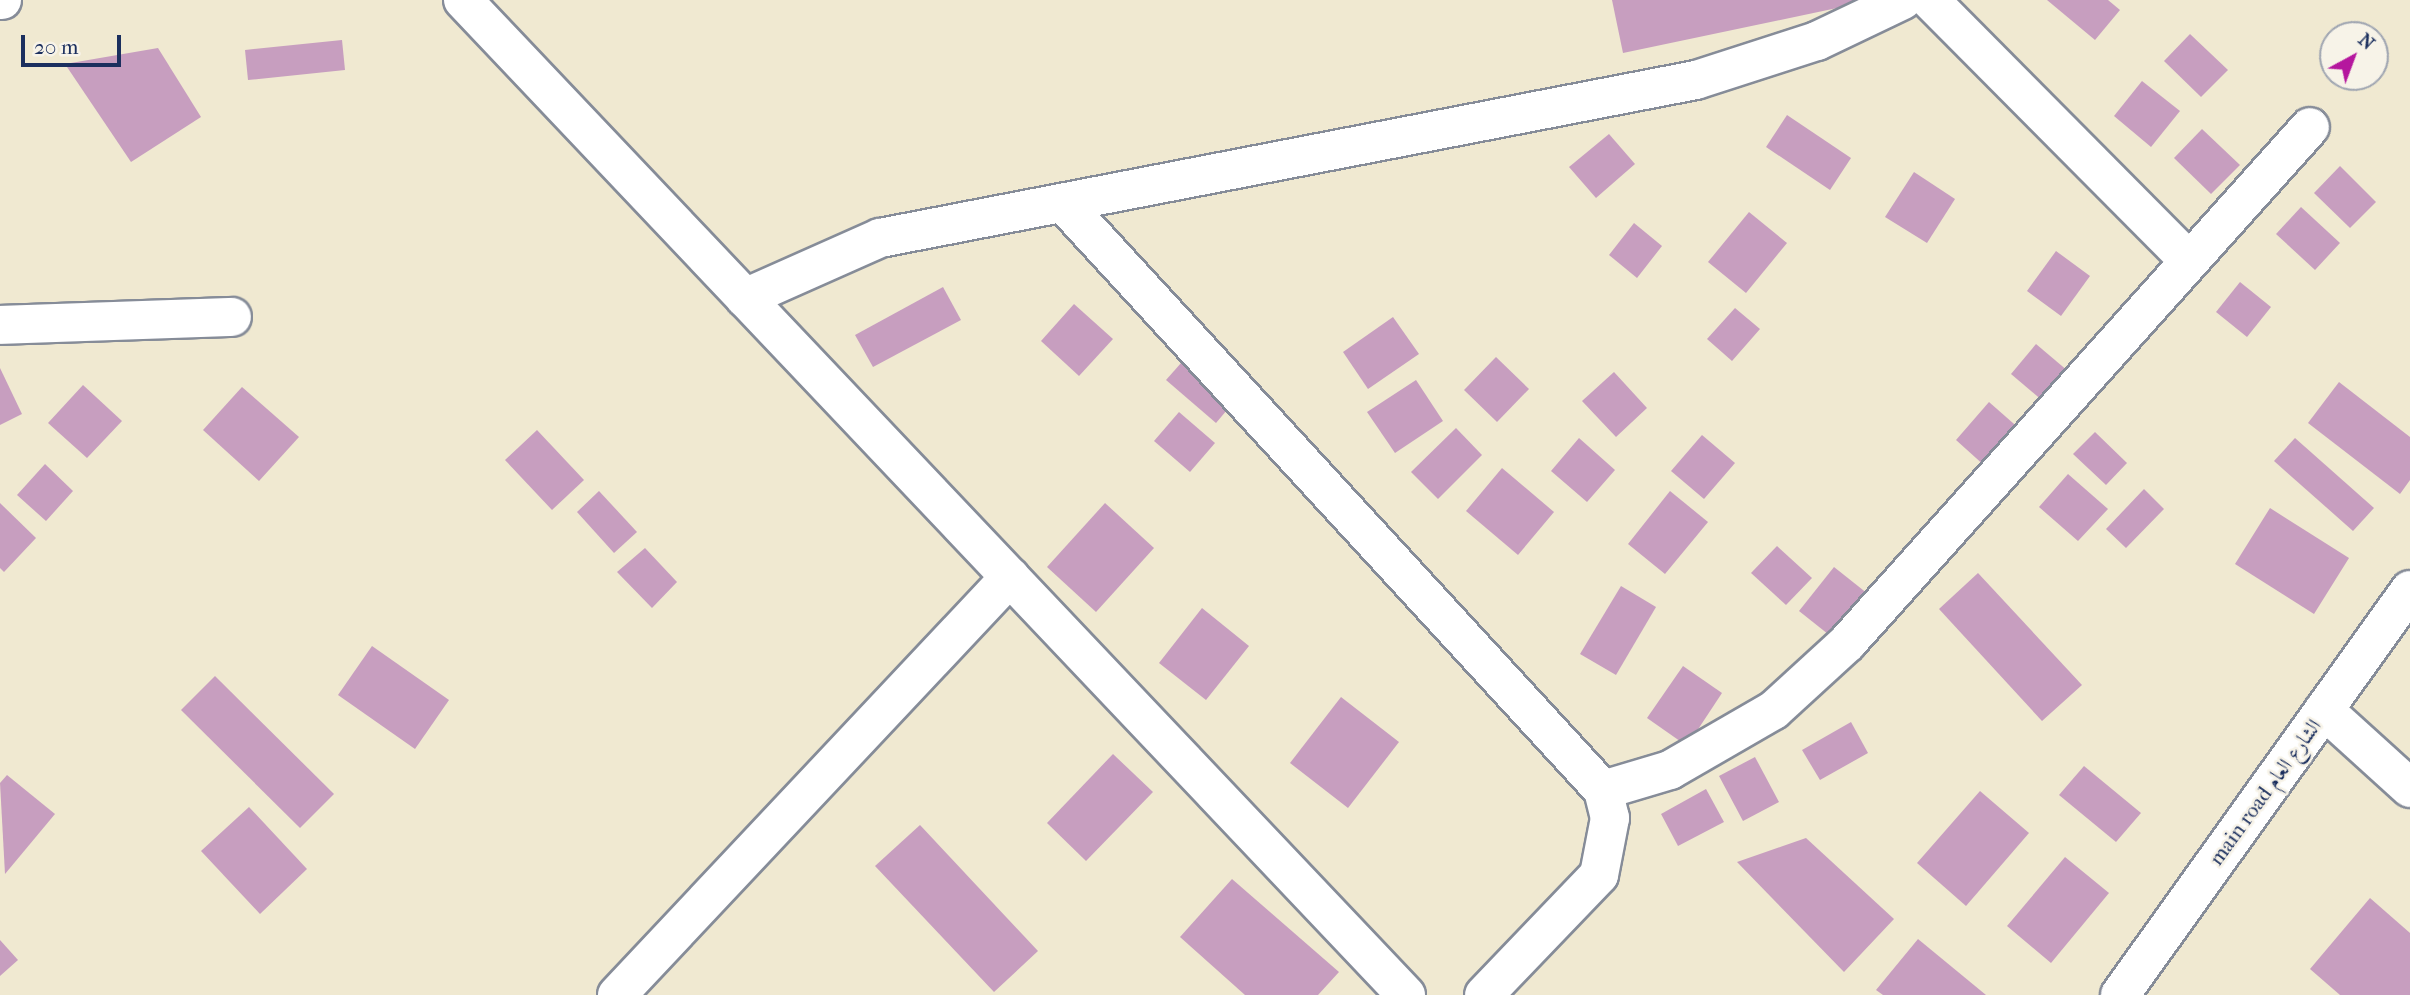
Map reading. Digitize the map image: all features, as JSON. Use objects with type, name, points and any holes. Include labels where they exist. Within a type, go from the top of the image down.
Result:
[{"type":"main road","points":[[463,0],[1406,995]]},
{"type":"main road","points":[[745,298],[880,238],[1065,205],[1696,80],[1817,40],[1903,0]]},
{"type":"main road","points":[[1930,0],[2187,259]]},
{"type":"main road","points":[[1603,790],[1670,770],[1774,710],[1847,643],[2187,259],[2309,127]]},
{"type":"main road","points":[[1065,205],[1579,756],[1603,790],[1610,818],[1599,875],[1484,995]]},
{"type":"main road","points":[[0,325],[232,317]]},
{"type":"main road","points":[[617,995],[1010,577]]},
{"type":"main road","name":"main road الشارع العام","points":[[2120,995],[2410,590]]},
{"type":"main road","points":[[2324,710],[2410,788]]},
{"type":"building","points":[[1612,0],[1855,0],[1856,4],[1623,53]]},
{"type":"building","points":[[2047,0],[2108,0],[2120,10],[2095,40]]},
{"type":"building","points":[[2190,34],[2228,70],[2201,97],[2164,61]]},
{"type":"building","points":[[342,40],[345,70],[248,80],[245,50]]},
{"type":"building","points":[[158,48],[201,117],[131,162],[65,64]]},
{"type":"building","points":[[2142,81],[2180,111],[2151,147],[2114,116]]},
{"type":"building","points":[[1787,115],[1851,158],[1830,190],[1766,147]]},
{"type":"building","points":[[2202,129],[2240,165],[2211,194],[2174,158]]},
{"type":"building","points":[[1609,134],[1635,164],[1596,198],[1569,167]]},
{"type":"building","points":[[2340,166],[2376,202],[2350,228],[2314,193]]},
{"type":"building","points":[[1914,172],[1955,199],[1927,243],[1885,217]]},
{"type":"building","points":[[2301,207],[2340,243],[2315,270],[2276,234]]},
{"type":"building","points":[[1749,212],[1787,243],[1746,293],[1708,262]]},
{"type":"building","points":[[1634,223],[1662,246],[1637,278],[1609,255]]},
{"type":"building","points":[[2056,251],[2090,276],[2061,316],[2027,291]]},
{"type":"building","points":[[2240,282],[2271,307],[2247,337],[2216,312]]},
{"type":"building","points":[[943,287],[961,320],[873,367],[855,335]]},
{"type":"building","points":[[1074,304],[1113,339],[1079,376],[1041,341]]},
{"type":"building","points":[[1735,308],[1760,329],[1732,361],[1707,339]]},
{"type":"building","points":[[1393,317],[1419,354],[1368,389],[1343,352]]},
{"type":"building","points":[[2036,344],[2075,377],[2050,407],[2011,374]]},
{"type":"building","points":[[1189,354],[1238,397],[1216,423],[1166,380]]},
{"type":"building","points":[[1496,357],[1529,389],[1497,422],[1464,390]]},
{"type":"building","points":[[0,368],[22,414],[0,425]]},
{"type":"building","points":[[1614,372],[1647,408],[1616,437],[1582,401]]},
{"type":"building","points":[[1416,380],[1443,421],[1395,453],[1367,412]]},
{"type":"building","points":[[2339,382],[2410,437],[2410,480],[2400,494],[2308,423]]},
{"type":"building","points":[[83,385],[122,421],[87,458],[48,423]]},
{"type":"building","points":[[242,387],[299,437],[259,481],[203,430]]},
{"type":"building","points":[[1989,402],[2030,438],[1996,476],[1956,440]]},
{"type":"building","points":[[1179,412],[1215,443],[1190,472],[1154,441]]},
{"type":"building","points":[[1456,428],[1482,455],[1438,499],[1411,472]]},
{"type":"building","points":[[537,430],[584,480],[552,510],[505,460]]},
{"type":"building","points":[[2095,432],[2127,463],[2106,485],[2073,454]]},
{"type":"building","points":[[1702,435],[1735,463],[1704,499],[1671,471]]},
{"type":"building","points":[[1579,438],[1615,470],[1587,502],[1551,471]]},
{"type":"building","points":[[2295,438],[2374,508],[2353,531],[2274,461]]},
{"type":"building","points":[[45,464],[73,491],[46,521],[17,495]]},
{"type":"building","points":[[1502,468],[1554,512],[1518,555],[1466,511]]},
{"type":"building","points":[[2068,474],[2108,509],[2078,541],[2039,507]]},
{"type":"building","points":[[2144,489],[2164,509],[2126,548],[2106,529]]},
{"type":"building","points":[[599,491],[637,532],[614,553],[577,512]]},
{"type":"building","points":[[1670,491],[1708,522],[1665,574],[1628,544]]},
{"type":"building","points":[[0,503],[36,538],[4,572],[0,568]]},
{"type":"building","points":[[1105,503],[1154,548],[1096,612],[1047,567]]},
{"type":"building","points":[[2270,508],[2349,558],[2314,614],[2235,564]]},
{"type":"building","points":[[1777,546],[1812,578],[1786,605],[1751,573]]},
{"type":"building","points":[[645,548],[677,582],[652,608],[617,572]]},
{"type":"building","points":[[1834,567],[1868,594],[1833,638],[1799,611]]},
{"type":"building","points":[[1978,573],[2082,685],[2042,721],[1939,609]]},
{"type":"building","points":[[1621,586],[1656,607],[1616,675],[1580,654]]},
{"type":"building","points":[[1202,608],[1249,646],[1206,700],[1159,663]]},
{"type":"building","points":[[372,646],[449,700],[415,749],[338,695]]},
{"type":"building","points":[[1683,666],[1722,693],[1687,746],[1647,718]]},
{"type":"building","points":[[215,676],[334,794],[300,828],[181,710]]},
{"type":"building","points":[[1341,697],[1399,742],[1348,808],[1290,763]]},
{"type":"building","points":[[1851,722],[1868,753],[1820,780],[1802,750]]},
{"type":"building","points":[[1113,754],[1153,792],[1086,861],[1047,823]]},
{"type":"building","points":[[1755,757],[1779,802],[1743,821],[1719,776]]},
{"type":"building","points":[[2084,766],[2141,813],[2116,842],[2059,795]]},
{"type":"building","points":[[7,775],[55,814],[5,874],[0,783]]},
{"type":"building","points":[[1706,789],[1724,822],[1678,846],[1661,814]]},
{"type":"building","points":[[1980,791],[2029,833],[1966,906],[1917,863]]},
{"type":"building","points":[[249,807],[307,869],[260,914],[201,851]]},
{"type":"building","points":[[920,825],[1038,951],[994,992],[875,866]]},
{"type":"building","points":[[1806,838],[1894,919],[1844,972],[1737,862]]},
{"type":"building","points":[[2065,857],[2109,893],[2051,963],[2007,926]]},
{"type":"building","points":[[1232,879],[1339,972],[1318,995],[1245,995],[1180,937]]},
{"type":"building","points":[[2370,898],[2410,933],[2410,995],[2340,995],[2310,969]]},
{"type":"building","points":[[1918,939],[1986,995],[1883,995],[1876,990]]},
{"type":"building","points":[[0,940],[18,960],[0,976]]}]
